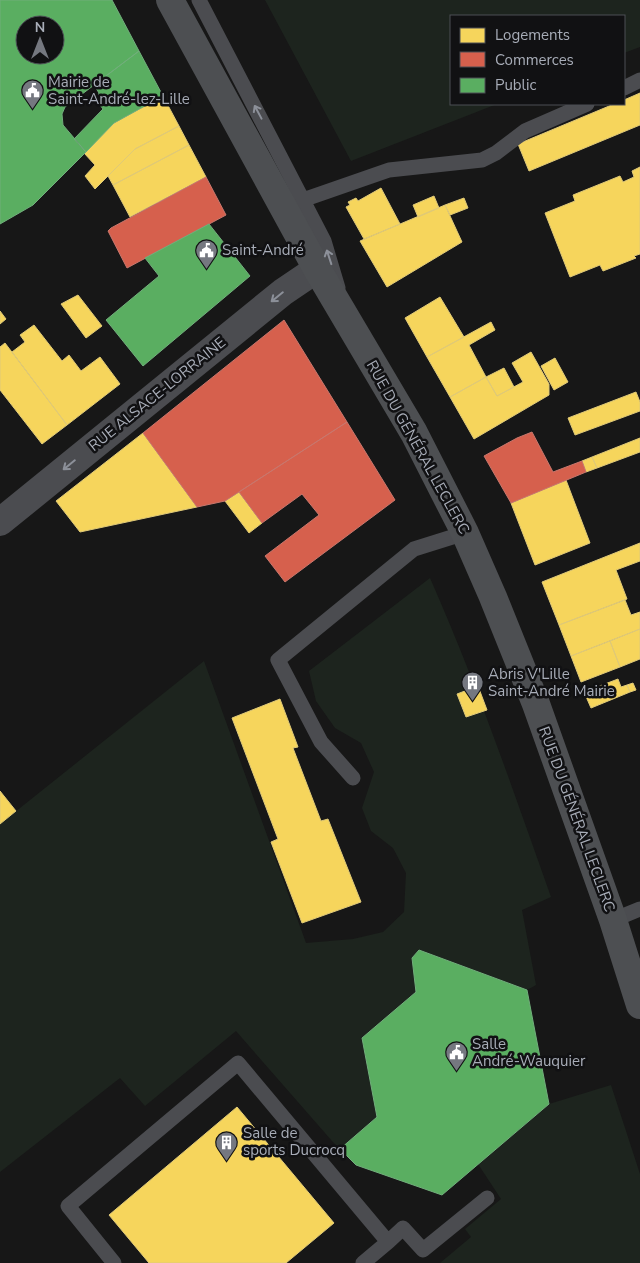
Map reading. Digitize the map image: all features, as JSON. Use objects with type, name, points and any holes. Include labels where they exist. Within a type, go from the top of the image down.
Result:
[{"type":"main road","name":"RUE DU GÉNÉRAL LECLERC","points":[[170,0],[293,204],[317,270],[414,433],[465,533],[515,648],[613,920],[640,1005]]},
{"type":"street","name":"RUE ALSACE-LORRAINE","points":[[0,522],[283,292],[317,270]]},
{"type":"lane","points":[[199,0],[293,204],[324,241],[348,321]]},
{"type":"lane","points":[[625,88],[640,80]]},
{"type":"lane","points":[[293,204],[389,170],[482,160],[496,153],[526,131],[585,105]]},
{"type":"lane","points":[[353,778],[321,742],[278,660],[414,549],[465,533]]},
{"type":"lane","points":[[613,920],[640,909]]},
{"type":"lane","points":[[114,1263],[68,1206],[238,1063],[388,1242]]},
{"type":"lane","points":[[363,1263],[403,1228],[423,1250],[487,1198]]},
{"type":"shaded area","points":[[265,0],[640,0],[640,47],[625,53],[625,15],[450,15],[450,105],[494,105],[351,161]]},
{"type":"shaded area","points":[[430,578],[478,696],[551,897],[522,910],[536,985],[527,990],[419,950],[412,958],[416,992],[377,1117],[340,1149],[236,1031],[145,1106],[120,1078],[0,1172],[0,824],[204,661],[306,943],[353,939],[383,932],[404,912],[406,873],[393,848],[371,831],[362,808],[374,772],[361,743],[335,728],[316,701],[309,671]]},
{"type":"shaded area","points":[[611,1085],[640,1174],[640,1263],[440,1263],[471,1237],[465,1229],[501,1199],[478,1164],[549,1104]]},
{"type":"building: Logements","points":[[640,93],[640,125],[529,171],[518,144],[612,105],[625,105],[625,100]]},
{"type":"building: Logements","points":[[163,96],[179,126],[135,149],[95,189],[85,176],[95,165],[84,153],[114,123]]},
{"type":"building: Logements","points":[[179,126],[189,145],[113,185],[108,176],[135,149]]},
{"type":"building: Logements","points":[[189,145],[206,177],[130,217],[113,185]]},
{"type":"building: Logements","points":[[640,167],[640,254],[634,256],[636,258],[603,271],[600,265],[570,277],[545,213],[575,201],[573,195],[620,176],[623,182],[634,177],[632,171]]},
{"type":"building: Logements","points":[[381,188],[400,224],[364,239],[346,207],[350,205],[348,202],[356,198],[358,201]]},
{"type":"building: Logements","points":[[434,196],[439,208],[418,217],[413,205]]},
{"type":"building: Logements","points":[[464,198],[468,208],[450,215],[445,205]]},
{"type":"building: Logements","points":[[445,205],[462,242],[387,287],[360,241]]},
{"type":"building: Logements","points":[[78,295],[102,326],[86,338],[61,304]]},
{"type":"building: Logements","points":[[440,297],[464,337],[427,357],[405,318]]},
{"type":"building: Logements","points":[[0,311],[6,319],[0,324]]},
{"type":"building: Logements","points":[[491,322],[495,330],[469,345],[486,377],[450,397],[427,357]]},
{"type":"building: Logements","points":[[34,325],[62,361],[69,355],[81,371],[100,357],[120,384],[67,425],[12,352],[25,342],[20,335]]},
{"type":"building: Logements","points":[[5,343],[67,425],[42,444],[0,390],[0,347]]},
{"type":"building: Logements","points":[[531,352],[549,384],[549,395],[474,439],[450,397],[486,377],[497,396],[523,382],[512,363]]},
{"type":"building: Logements","points":[[555,358],[568,382],[554,390],[541,366]]},
{"type":"building: Logements","points":[[504,368],[514,387],[497,396],[486,377]]},
{"type":"building: Logements","points":[[636,392],[640,402],[640,411],[575,435],[568,418]]},
{"type":"building: Logements","points":[[143,433],[197,507],[80,532],[56,501]]},
{"type":"building: Logements","points":[[640,438],[640,452],[597,468],[592,457]]},
{"type":"building: Logements","points":[[592,457],[597,468],[586,472],[582,461]]},
{"type":"building: Logements","points":[[566,480],[590,543],[535,565],[511,503]]},
{"type":"building: Logements","points":[[239,492],[262,523],[249,533],[225,501]]},
{"type":"building: Logements","points":[[640,543],[640,561],[616,570],[627,599],[559,625],[542,582]]},
{"type":"building: Logements","points":[[625,600],[631,615],[640,612],[640,629],[571,656],[559,625]]},
{"type":"building: Logements","points":[[640,629],[640,659],[620,667],[610,641]]},
{"type":"building: Logements","points":[[610,641],[620,667],[581,682],[571,656]]},
{"type":"building: Logements","points":[[618,679],[621,687],[627,685],[630,692],[591,708],[584,692]]},
{"type":"building: Logements","points":[[633,683],[636,690],[630,692],[627,685]]},
{"type":"building: Logements","name":"Abris V'Lille Saint-André Mairie","points":[[478,686],[487,710],[466,717],[457,694]]},
{"type":"building: Logements","points":[[280,699],[298,747],[293,748],[321,821],[328,819],[361,902],[302,923],[271,842],[278,839],[232,718]]},
{"type":"building: Logements","points":[[0,791],[16,811],[0,824]]},
{"type":"building: Logements","name":"Salle de sports Ducrocq","points":[[237,1107],[334,1223],[286,1263],[149,1263],[109,1215]]},
{"type":"building: Commerces","points":[[206,177],[226,215],[127,268],[108,231]]},
{"type":"building: Commerces","points":[[284,320],[347,422],[225,501],[197,507],[143,433]]},
{"type":"building: Commerces","points":[[347,422],[395,500],[285,582],[265,556],[319,515],[302,494],[262,523],[239,492]]},
{"type":"building: Commerces","points":[[532,432],[553,472],[582,461],[586,472],[511,503],[484,456]]},
{"type":"building: Public","name":"Mairie de Saint-André-lez-Lille","points":[[0,0],[112,0],[139,51],[65,107],[62,114],[63,125],[86,152],[33,205],[0,224]]},
{"type":"building: Public","points":[[139,51],[163,96],[114,123],[86,152],[74,139],[103,109],[97,101],[99,93],[94,85]]},
{"type":"building: Public","points":[[209,224],[250,276],[143,366],[106,320],[159,276],[145,258]]},
{"type":"building: Public","name":"Salle André-Wauquier","points":[[419,950],[527,990],[549,1104],[442,1195],[356,1165],[340,1149],[377,1117],[362,1038],[416,992],[412,958]]},
{"type":"place","name":"Mairie de Saint-André-lez-Lille","points":[[32,110]]},
{"type":"place","name":"Saint-André","points":[[206,269]]},
{"type":"place","name":"Abris V'Lille Saint-André Mairie","points":[[472,702]]},
{"type":"place","name":"Salle André-Wauquier","points":[[456,1072]]},
{"type":"place","name":"Salle de sports Ducrocq","points":[[227,1161]]}]
